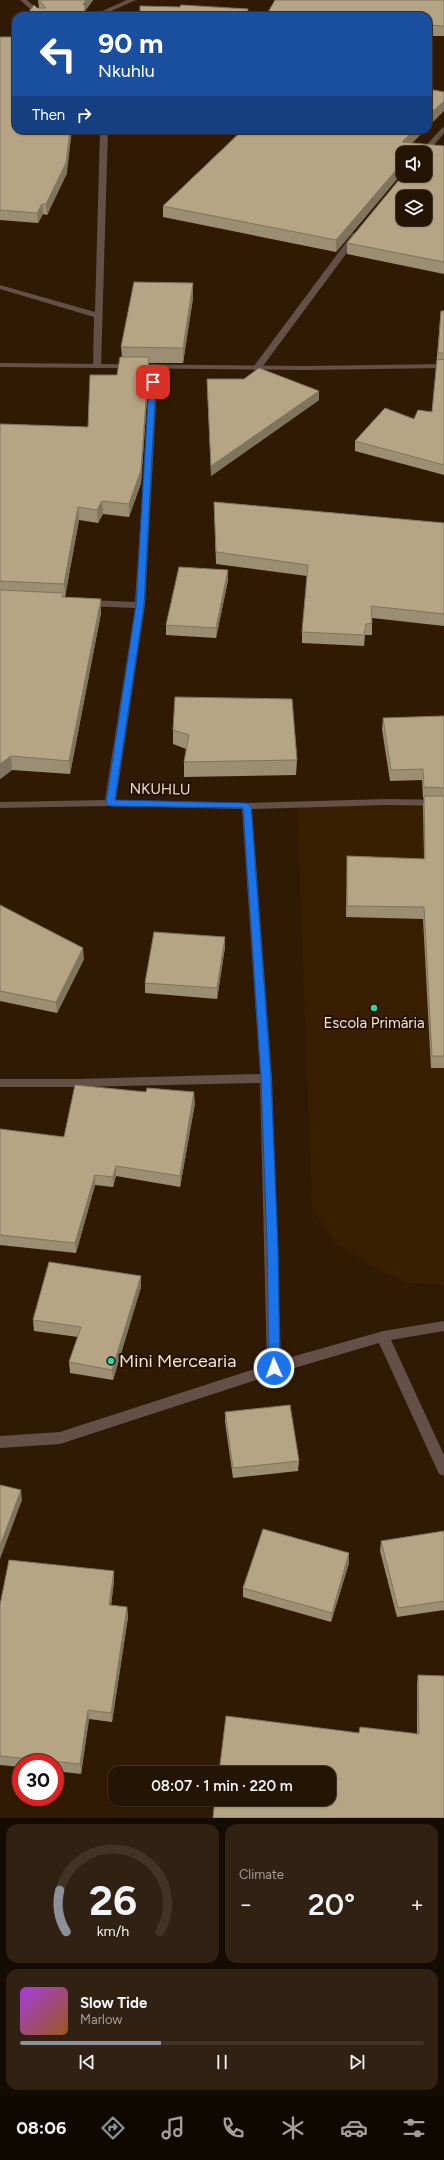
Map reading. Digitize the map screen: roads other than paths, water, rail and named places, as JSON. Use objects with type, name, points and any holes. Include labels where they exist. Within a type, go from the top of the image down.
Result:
[{"type":"street","points":[[23,0],[37,12]]},
{"type":"street","points":[[104,12],[133,0]]},
{"type":"street","points":[[430,146],[444,129]]},
{"type":"street","points":[[97,366],[97,315],[105,134]]},
{"type":"street","points":[[257,368],[337,258],[362,229]]},
{"type":"street","points":[[0,287],[97,315]]},
{"type":"street","points":[[0,365],[257,368],[444,366]]},
{"type":"street","points":[[110,803],[140,605],[154,366]]},
{"type":"street","points":[[78,602],[140,605]]},
{"type":"street","name":"NKUHLU","points":[[0,805],[110,803],[247,806],[387,802],[444,803]]},
{"type":"street","points":[[247,806],[266,1078],[272,1248],[274,1368]]},
{"type":"street","points":[[0,1083],[78,1083],[266,1078]]},
{"type":"street","points":[[0,1442],[60,1438],[274,1368],[383,1336],[444,1326]]},
{"type":"street","points":[[383,1336],[444,1470]]},
{"type":"place","name":"Escola Primária","points":[[374,1008]]},
{"type":"place","name":"Mini Mercearia","points":[[111,1361]]}]
